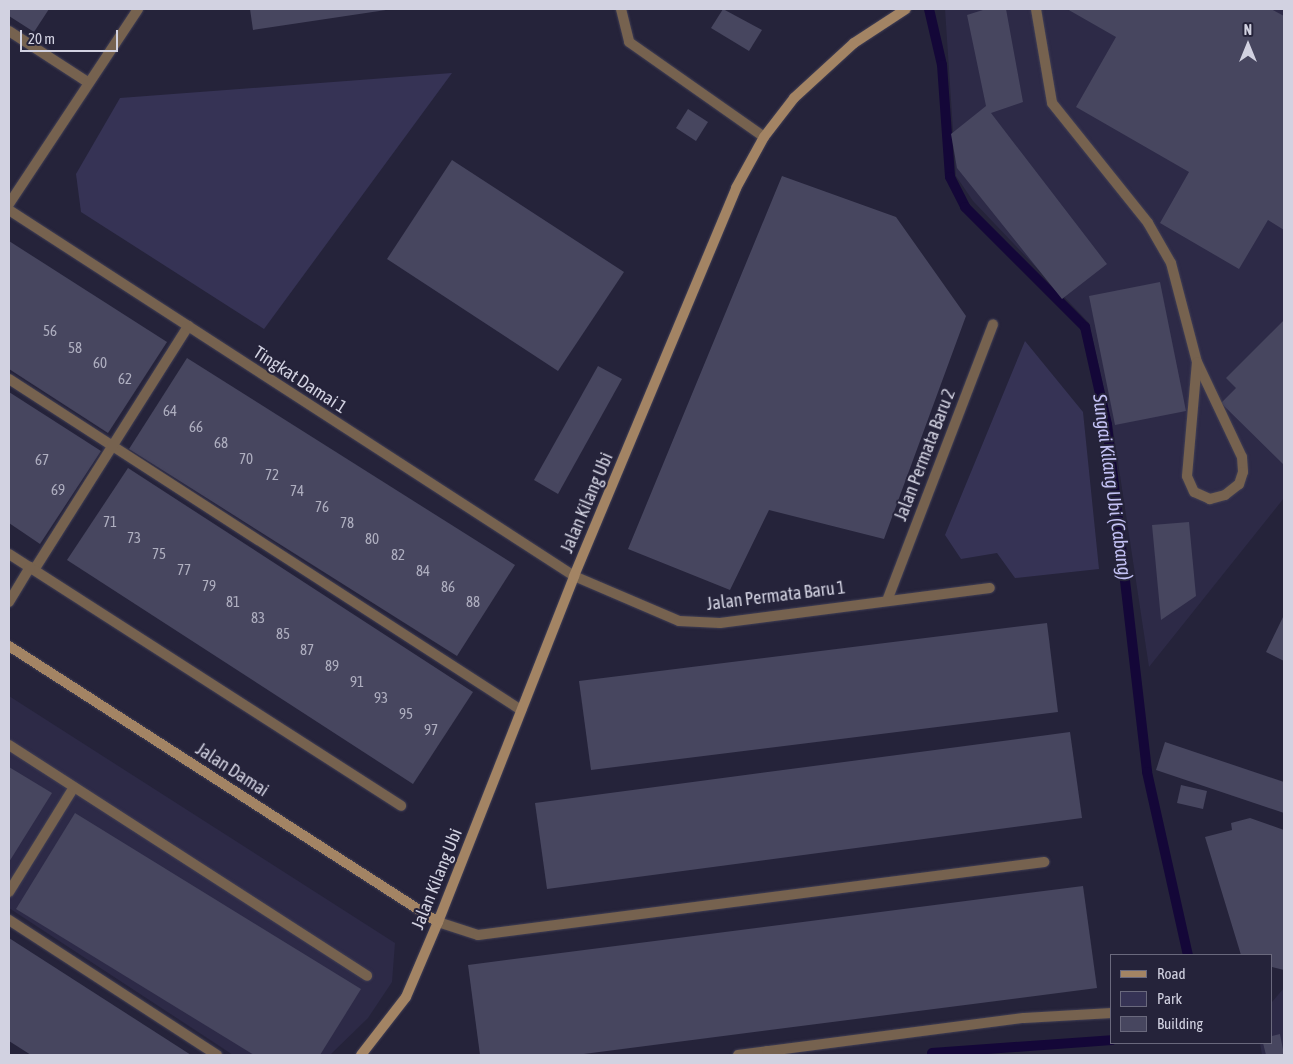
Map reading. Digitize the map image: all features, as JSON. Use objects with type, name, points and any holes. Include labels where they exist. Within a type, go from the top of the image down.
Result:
[{"type":"street","points":[[9,204],[138,9]]},
{"type":"street","points":[[621,9],[629,42],[764,137]]},
{"type":"street","name":"Jalan Kilang Ubi","points":[[361,1055],[406,997],[438,922],[574,576],[736,188],[764,137],[794,98],[854,43],[906,9]]},
{"type":"street","points":[[1036,9],[1052,103],[1148,223],[1171,263],[1197,362],[1242,457],[1244,472],[1239,484],[1225,495],[1210,499],[1194,492],[1187,476],[1197,362]]},
{"type":"street","points":[[9,31],[89,83]]},
{"type":"street","name":"Tingkat Damai 1","points":[[9,210],[574,576]]},
{"type":"street","name":"Jalan Permata Baru 2","points":[[888,598],[993,324]]},
{"type":"street","points":[[9,602],[113,446],[188,326]]},
{"type":"street","points":[[9,379],[521,710]]},
{"type":"street","points":[[9,554],[401,806]]},
{"type":"street","name":"Jalan Permata Baru 1","points":[[574,576],[679,621],[720,623],[888,598],[990,588]]},
{"type":"street","name":"Jalan Damai","points":[[9,646],[438,922]]},
{"type":"street","points":[[9,745],[367,976]]},
{"type":"street","points":[[9,892],[74,787]]},
{"type":"street","points":[[438,922],[478,935],[1044,862]]},
{"type":"street","points":[[9,920],[217,1055]]},
{"type":"street","points":[[738,1055],[1024,1018],[1110,1013]]},
{"type":"street","points":[[767,1051],[778,1055]]},
{"type":"shaded area","points":[[945,9],[1284,9],[1284,498],[1149,667],[1113,429],[1089,323],[973,201],[956,176]]},
{"type":"shaded area","points":[[9,696],[395,943],[392,982],[368,1018],[330,1055],[233,1055],[9,908]]},
{"type":"shaded area","points":[[1284,988],[1284,1055],[1262,1055],[1260,1044],[1273,1044],[1273,1001]]},
{"type":"green space","points":[[452,73],[264,329],[81,212],[76,174],[120,98]]},
{"type":"green space","points":[[1025,341],[1083,412],[1099,569],[1015,578],[997,553],[961,559],[945,535]]},
{"type":"building","points":[[9,9],[49,9],[34,32],[9,16]]},
{"type":"building","points":[[250,9],[386,9],[386,10],[253,30]]},
{"type":"building","points":[[723,9],[762,30],[749,51],[711,28]]},
{"type":"building","points":[[986,9],[1006,9],[1023,102],[991,113],[1107,264],[1062,299],[957,168],[951,134],[986,106],[967,15]]},
{"type":"building","points":[[1067,9],[1271,9],[1284,16],[1284,230],[1268,220],[1239,269],[1160,223],[1189,172],[1076,107],[1116,37]]},
{"type":"building","points":[[688,109],[708,122],[696,141],[676,128]]},
{"type":"building","points":[[452,160],[624,272],[558,371],[387,259]]},
{"type":"building","points":[[782,176],[896,217],[966,316],[884,539],[769,510],[730,590],[628,549]]},
{"type":"building","points":[[9,241],[167,342],[108,433],[9,369]]},
{"type":"building","points":[[1160,282],[1186,411],[1115,425],[1089,296]]},
{"type":"building","points":[[1284,320],[1284,465],[1221,403],[1236,388],[1226,378]]},
{"type":"building","points":[[187,358],[515,565],[457,656],[129,449]]},
{"type":"building","points":[[598,366],[622,379],[558,494],[534,480]]},
{"type":"building","points":[[9,392],[101,451],[40,544],[9,523]]},
{"type":"building","points":[[128,468],[473,692],[413,784],[67,560]]},
{"type":"building","points":[[1189,522],[1196,596],[1161,620],[1152,525]]},
{"type":"building","points":[[1284,615],[1284,661],[1266,652]]},
{"type":"building","points":[[1047,623],[1058,712],[591,770],[579,681]]},
{"type":"building","points":[[1070,732],[1082,818],[547,889],[535,803]]},
{"type":"building","points":[[1165,742],[1284,782],[1284,813],[1156,770]]},
{"type":"building","points":[[9,767],[52,793],[9,862]]},
{"type":"building","points":[[1181,785],[1207,791],[1203,809],[1177,803]]},
{"type":"building","points":[[75,813],[361,989],[320,1055],[254,1055],[16,909]]},
{"type":"building","points":[[1250,818],[1284,830],[1284,970],[1273,967],[1273,954],[1241,954],[1205,837],[1232,830],[1231,823]]},
{"type":"building","points":[[1083,886],[1097,988],[576,1055],[480,1055],[468,965]]},
{"type":"building","points":[[9,938],[191,1055],[31,1055],[9,1041]]},
{"type":"building","points":[[1280,1034],[1284,1055],[1266,1055],[1263,1044],[1273,1044],[1273,1036]]},
{"type":"waterway","name":"Sungai Kilang Ubi (Cabang)","points":[[929,9],[942,65],[950,177],[965,207],[1085,327],[1107,425],[1147,772],[1188,954]]},
{"type":"waterway","name":"Sungai Kilang Ubi (Cabang)","points":[[932,1053],[1110,1040]]}]
